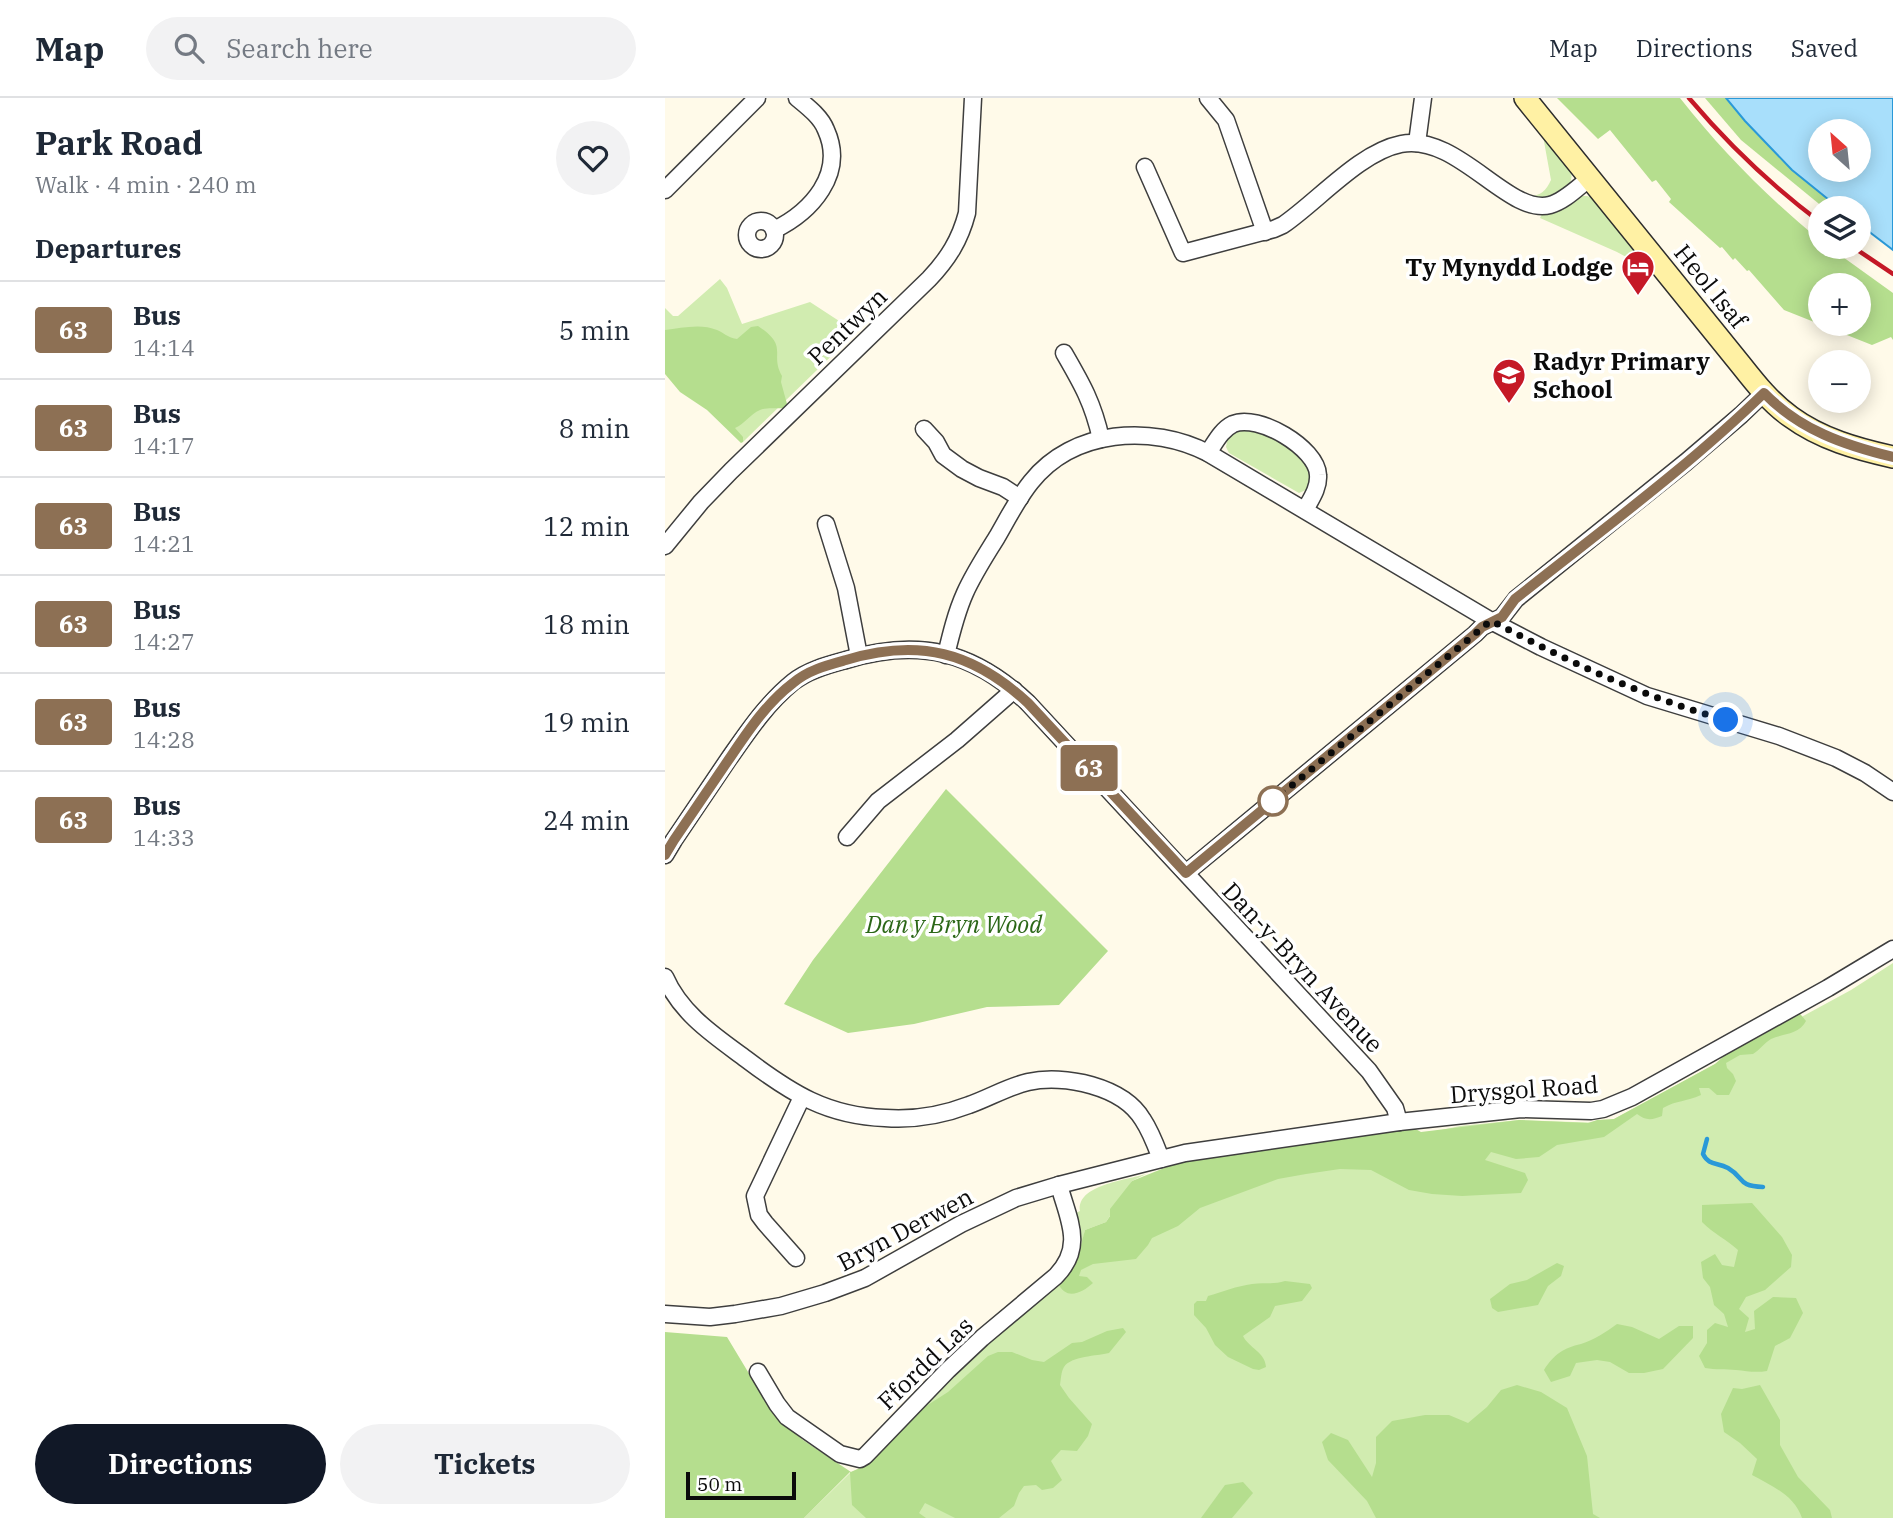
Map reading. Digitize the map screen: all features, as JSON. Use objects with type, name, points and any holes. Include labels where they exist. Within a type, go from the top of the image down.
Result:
[{"type":"main road","name":"Heol Isaf","points":[[1525,98],[1764,393],[1790,416],[1822,435],[1847,445],[1893,457]]},
{"type":"street","points":[[665,190],[757,98]]},
{"type":"street","points":[[775,230],[796,218],[815,199],[829,177],[832,165],[826,130],[820,120],[797,98]]},
{"type":"street","name":"Pentwyn","points":[[665,546],[730,471],[929,279],[953,250],[967,213],[973,98]]},
{"type":"street","points":[[1208,98],[1226,120],[1265,232]]},
{"type":"street","points":[[1417,143],[1423,98]]},
{"type":"street","points":[[1145,167],[1183,253],[1283,225],[1341,178],[1383,150],[1402,144],[1434,146],[1451,154],[1516,198],[1538,206],[1557,202],[1590,178]]},
{"type":"street","points":[[1064,353],[1088,395],[1101,439]]},
{"type":"street","points":[[1186,873],[1482,627],[1502,617],[1515,599],[1668,476],[1764,393]]},
{"type":"street","points":[[1208,453],[1222,433],[1232,425],[1242,422],[1272,429],[1287,437],[1297,444],[1317,468],[1317,488],[1305,510]]},
{"type":"street","points":[[924,429],[943,455],[962,469],[1003,487],[1020,498]]},
{"type":"street","points":[[946,655],[966,591],[1032,481],[1056,458],[1069,450],[1101,439],[1120,436],[1160,437],[1178,440],[1208,453],[1492,621],[1574,663],[1647,695],[1779,736],[1836,758],[1893,792]]},
{"type":"street","points":[[826,524],[846,588],[859,656]]},
{"type":"street","name":"Dan-y-Bryn Avenue","points":[[665,855],[748,731],[793,682],[809,673],[859,656],[900,649],[919,649],[973,664],[1014,690],[1028,703],[1369,1070],[1395,1108],[1399,1122]]},
{"type":"street","points":[[847,837],[878,801],[957,740],[1014,690]]},
{"type":"street","name":"Drysgol Road","points":[[1161,1158],[1399,1122],[1521,1109],[1603,1109],[1632,1097],[1857,972],[1893,949]]},
{"type":"street","points":[[665,977],[675,996],[698,1022],[802,1097],[821,1105],[867,1117],[908,1118],[960,1108],[1030,1082],[1078,1082],[1106,1091],[1135,1110],[1143,1119],[1161,1158]]},
{"type":"street","points":[[796,1258],[759,1215],[755,1196],[802,1097]]},
{"type":"street","name":"Bryn Derwen","points":[[665,1314],[711,1317],[735,1314],[781,1306],[825,1293],[865,1278],[1000,1204],[1161,1158]]},
{"type":"street","name":"Ffordd Las","points":[[758,1371],[787,1417],[841,1454],[860,1459],[865,1456],[948,1370],[1066,1266],[1073,1245],[1059,1185]]},
{"type":"green space","points":[[1557,98],[1680,98],[1746,173],[1808,230],[1808,259],[1846,259],[1865,273],[1808,273],[1808,320],[1784,310],[1749,270],[1735,258],[1733,260],[1722,247],[1669,202],[1671,199],[1656,180],[1652,182],[1610,130],[1598,139]]},
{"type":"green space","points":[[1705,98],[1734,98],[1808,171],[1808,182],[1820,182],[1834,196],[1809,196],[1741,140]]},
{"type":"green space","points":[[1543,136],[1571,169],[1571,178],[1569,185],[1559,194],[1529,197],[1543,192],[1551,180]]},
{"type":"green space","points":[[1579,196],[1593,198],[1652,271],[1617,252],[1540,218],[1543,212]]},
{"type":"green space","points":[[1871,277],[1893,293],[1893,340],[1891,337],[1872,345],[1849,336],[1871,336]]},
{"type":"green space","points":[[720,279],[727,288],[742,324],[810,302],[856,332],[743,442],[665,365],[665,308],[673,316],[678,316]]},
{"type":"green space","points":[[758,326],[768,333],[776,345],[787,404],[785,408],[760,410],[735,428],[743,437],[741,443],[707,410],[680,392],[665,374],[665,330],[704,327],[737,339],[751,327]]},
{"type":"green space","points":[[1241,429],[1265,434],[1281,441],[1303,458],[1313,475],[1308,489],[1299,493],[1229,453],[1226,447],[1228,437]]},
{"type":"green space","name":"Dan y Bryn Wood","points":[[946,789],[1108,951],[1059,1005],[987,1007],[914,1024],[848,1033],[784,1004],[813,960]]},
{"type":"green space","points":[[1893,963],[1893,1518],[804,1518],[851,1472],[869,1464],[953,1372],[1071,1270],[1137,1196],[1460,1126],[1520,1120],[1601,1123],[1614,1119],[1851,990]]},
{"type":"green space","points":[[1797,1010],[1806,1021],[1799,1029],[1771,1039],[1753,1054],[1740,1055],[1726,1063],[1736,1081],[1729,1095],[1717,1095],[1709,1088],[1699,1088],[1701,1095],[1663,1108],[1662,1116],[1649,1119],[1637,1114],[1604,1137],[1557,1145],[1539,1157],[1516,1159],[1491,1152],[1485,1160],[1525,1173],[1528,1180],[1521,1193],[1462,1196],[1432,1194],[1409,1190],[1371,1170],[1340,1169],[1278,1179],[1200,1208],[1178,1226],[1152,1238],[1136,1259],[1093,1264],[1081,1270],[1079,1276],[1087,1277],[1093,1283],[1084,1290],[1070,1294],[1061,1289],[1058,1283],[1078,1256],[1085,1230],[1106,1222],[1110,1209],[1132,1181],[1179,1162],[1199,1144],[1215,1139],[1237,1140],[1412,1127],[1421,1132],[1519,1120],[1588,1123],[1614,1119],[1715,1064],[1744,1038],[1757,1038]]},
{"type":"green space","points":[[1146,1174],[1132,1181],[1106,1222],[1085,1230],[1082,1245],[1076,1213],[1080,1211],[1081,1202],[1086,1195],[1104,1185]]},
{"type":"green space","points":[[1752,1203],[1782,1237],[1792,1255],[1791,1267],[1765,1290],[1746,1297],[1739,1309],[1749,1318],[1745,1332],[1755,1329],[1754,1311],[1773,1297],[1796,1298],[1803,1313],[1790,1338],[1775,1346],[1767,1371],[1705,1368],[1699,1356],[1707,1343],[1707,1330],[1715,1323],[1728,1327],[1724,1314],[1714,1305],[1710,1287],[1703,1278],[1701,1262],[1715,1254],[1722,1265],[1734,1267],[1738,1250],[1702,1222],[1702,1205]]},
{"type":"green space","points":[[1557,1263],[1564,1266],[1561,1276],[1548,1286],[1538,1305],[1498,1312],[1492,1308],[1490,1299],[1510,1284],[1527,1280]]},
{"type":"green space","points":[[1285,1281],[1310,1284],[1312,1288],[1302,1301],[1275,1306],[1270,1317],[1243,1336],[1265,1362],[1266,1367],[1259,1370],[1228,1357],[1215,1345],[1206,1328],[1194,1315],[1194,1304],[1197,1301],[1206,1301],[1208,1296],[1256,1283]]},
{"type":"green space","points":[[1617,1324],[1632,1327],[1659,1339],[1679,1326],[1693,1326],[1693,1338],[1663,1369],[1629,1373],[1610,1362],[1597,1360],[1576,1363],[1570,1376],[1551,1382],[1544,1370],[1560,1352],[1595,1338]]},
{"type":"green space","points":[[1123,1328],[1126,1332],[1109,1353],[1072,1361],[1063,1369],[1060,1385],[1092,1424],[1088,1436],[1077,1451],[1061,1450],[1051,1461],[1062,1480],[1053,1488],[1042,1490],[1036,1485],[1024,1486],[1014,1506],[999,1518],[955,1518],[925,1503],[919,1513],[926,1518],[866,1518],[852,1505],[850,1472],[804,1518],[665,1518],[665,1332],[727,1337],[774,1415],[803,1440],[851,1472],[869,1464],[912,1415],[948,1392],[988,1356],[998,1352],[1012,1352],[1044,1362],[1072,1343]]},
{"type":"green space","points":[[1517,1385],[1541,1392],[1567,1408],[1587,1456],[1593,1514],[1600,1518],[1376,1518],[1367,1501],[1328,1460],[1322,1442],[1331,1433],[1348,1440],[1372,1477],[1376,1463],[1376,1437],[1392,1421],[1425,1415],[1449,1415],[1468,1423],[1487,1407],[1501,1390]]},
{"type":"green space","points":[[1760,1385],[1780,1420],[1780,1445],[1798,1477],[1830,1510],[1832,1518],[1802,1518],[1788,1497],[1752,1475],[1757,1459],[1724,1432],[1721,1414],[1733,1388]]},
{"type":"green space","points":[[1243,1482],[1253,1493],[1232,1518],[1201,1518],[1225,1485]]},
{"type":"water","points":[[1726,98],[1893,98],[1893,250],[1871,233],[1871,196],[1824,196],[1792,170]]},
{"type":"waterway","points":[[1707,1139],[1703,1154],[1708,1160],[1728,1168],[1749,1185],[1763,1187]]},
{"type":"railway","points":[[1689,98],[1751,164],[1808,212]]},
{"type":"railway","points":[[1871,259],[1893,274]]},
{"type":"bus line","name":"63","points":[[665,855],[748,731],[793,682],[823,667],[859,656],[881,651],[919,649],[973,664],[1014,690],[1186,873],[1482,627],[1502,617],[1515,599],[1668,476],[1764,393],[1790,416],[1822,435],[1847,445],[1893,457]]},
{"type":"place","name":"Ty Mynydd Lodge","points":[[1638,297]]},
{"type":"place","name":"Radyr Primary School","points":[[1509,405]]},
{"type":"route","points":[[1273,801],[1492,621],[1631,689],[1726,720]]}]
